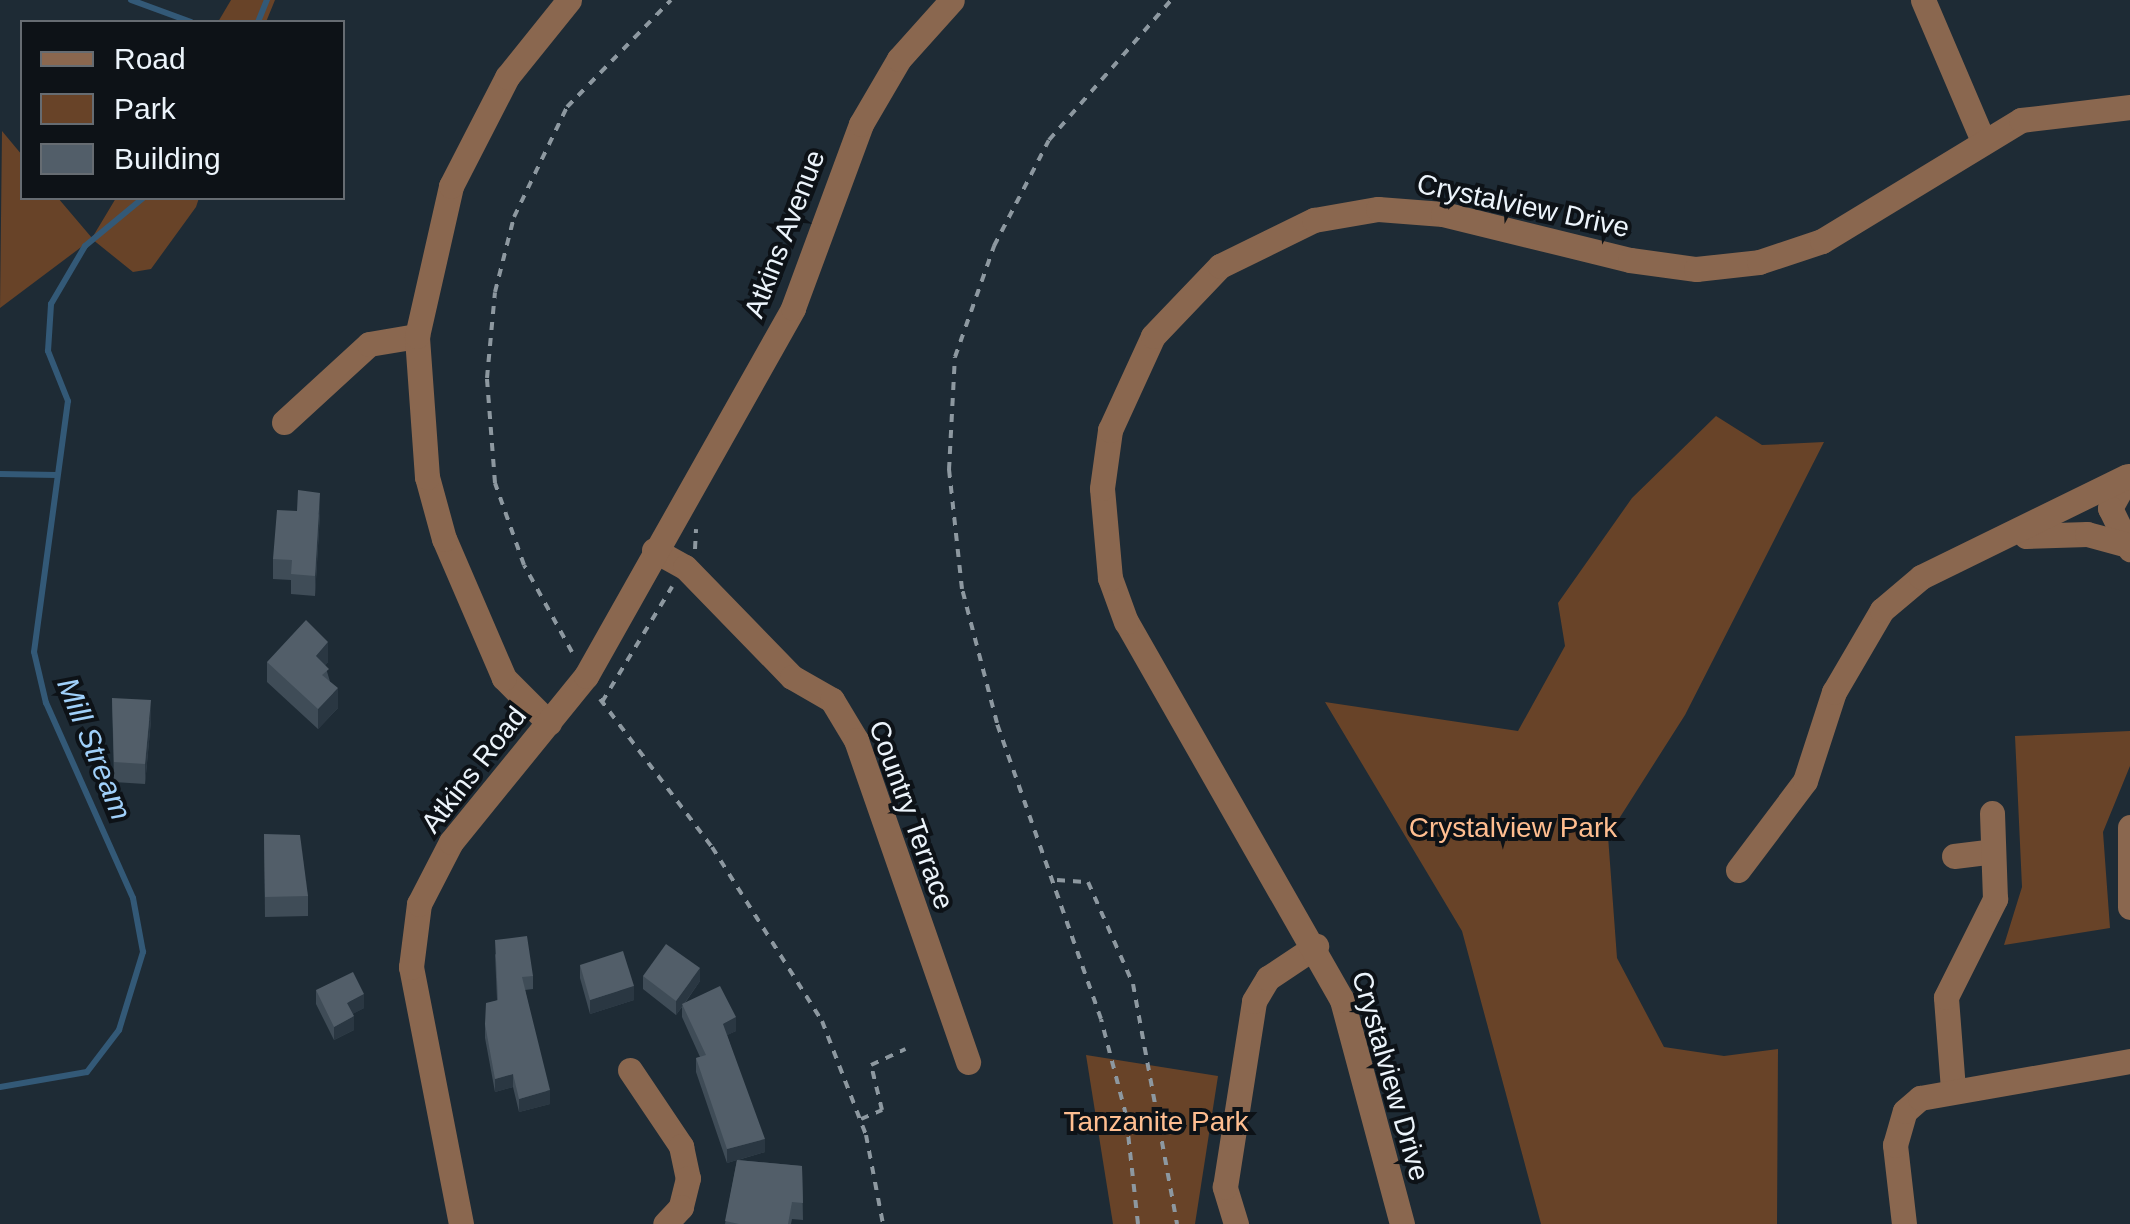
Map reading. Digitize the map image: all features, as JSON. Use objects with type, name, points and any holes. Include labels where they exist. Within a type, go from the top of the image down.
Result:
[{"type":"street","points":[[549,722],[504,678],[444,539],[427,478],[417,336],[458,170],[508,76],[568,0]]},
{"type":"street","name":"Atkins Avenue","points":[[654,550],[793,308],[860,124],[900,58],[952,0]]},
{"type":"street","points":[[1923,0],[1982,138]]},
{"type":"street","name":"Crystalview Drive","points":[[1402,1224],[1342,1000],[1316,946],[1144,656],[1110,578],[1102,488],[1110,430],[1153,336],[1220,266],[1314,220],[1378,209],[1444,214],[1630,260],[1696,269],[1758,262],[1822,241],[1982,138],[2062,109],[2130,107]]},
{"type":"street","points":[[284,422],[369,344],[417,336]]},
{"type":"street","points":[[1738,870],[1805,781],[1834,692],[1882,610],[1921,577],[2127,476]]},
{"type":"street","points":[[2127,476],[2110,508],[2127,547]]},
{"type":"street","points":[[2002,540],[2058,532],[2127,547]]},
{"type":"street","name":"Atkins Road","points":[[461,1224],[410,967],[419,904],[451,842],[549,722],[654,550]]},
{"type":"street","name":"Country Terrace","points":[[654,550],[685,567],[792,677],[832,700],[856,740],[968,1062]]},
{"type":"street","points":[[1953,1089],[1946,997],[1995,899],[1992,813]]},
{"type":"street","points":[[2130,826],[2130,908]]},
{"type":"street","points":[[1954,856],[1993,851]]},
{"type":"street","points":[[1236,1224],[1225,1187],[1254,1000],[1268,978],[1316,946]]},
{"type":"street","points":[[1904,1224],[1897,1128],[1920,1098],[2130,1060]]},
{"type":"street","points":[[630,1070],[681,1146],[688,1178],[666,1224]]},
{"type":"path","points":[[580,665],[524,566],[496,483],[487,395],[495,292],[514,217],[567,107],[671,0]]},
{"type":"path","points":[[1138,1224],[1126,1115],[1057,880],[997,723],[962,588],[949,470],[955,357],[994,246],[1049,140],[1172,0]]},
{"type":"path","points":[[602,702],[678,578]]},
{"type":"path","points":[[592,690],[782,952],[861,1119],[883,1224]]},
{"type":"path","points":[[1057,880],[1088,882],[1133,984],[1177,1224]]},
{"type":"path","points":[[861,1119],[882,1110],[871,1065],[904,1048]]},
{"type":"green space","points":[[231,0],[275,0],[267,20],[219,20]]},
{"type":"green space","points":[[2,131],[20,153],[20,200],[60,200],[92,238],[115,200],[198,200],[151,269],[133,272],[92,239],[0,308]]},
{"type":"green space","name":"Crystalview Park","points":[[1716,416],[1762,445],[1824,442],[1685,715],[1608,836],[1617,958],[1664,1047],[1724,1056],[1778,1049],[1777,1224],[1541,1224],[1462,931],[1325,702],[1518,731],[1565,646],[1558,603],[1632,498]]},
{"type":"green space","points":[[2130,731],[2130,766],[2103,832],[2110,928],[2004,945],[2022,887],[2015,736]]},
{"type":"green space","name":"Tanzanite Park","points":[[1086,1055],[1218,1076],[1195,1224],[1113,1224]]},
{"type":"building","points":[[298,490],[320,493],[315,576],[291,574],[292,560],[273,559],[277,510],[297,511]]},
{"type":"building","points":[[306,620],[328,642],[316,656],[329,669],[322,675],[338,688],[318,709],[267,662]]},
{"type":"building","points":[[112,698],[151,700],[145,764],[114,762]]},
{"type":"building","points":[[264,834],[300,835],[308,896],[265,897]]},
{"type":"building","points":[[527,936],[533,976],[522,977],[550,1090],[519,1099],[513,1074],[495,1079],[485,1024],[486,1003],[498,1000],[495,940]]},
{"type":"building","points":[[666,944],[700,968],[676,1001],[643,976]]},
{"type":"building","points":[[623,951],[634,986],[590,1000],[580,965]]},
{"type":"building","points":[[353,972],[364,994],[347,1003],[354,1016],[334,1027],[316,990]]},
{"type":"building","points":[[720,986],[736,1017],[723,1024],[765,1139],[727,1149],[696,1058],[706,1055],[682,1004]]},
{"type":"building","points":[[737,1160],[802,1166],[803,1203],[792,1202],[788,1224],[725,1221]]},
{"type":"waterway","points":[[131,0],[186,20]]},
{"type":"waterway","name":"Mill Stream","points":[[259,20],[267,0]]},
{"type":"waterway","name":"Mill Stream","points":[[0,1087],[87,1072],[119,1030],[143,952],[133,898],[46,703],[34,652],[68,401],[48,351],[51,304],[85,246],[141,200]]},
{"type":"waterway","points":[[0,474],[57,475]]}]
